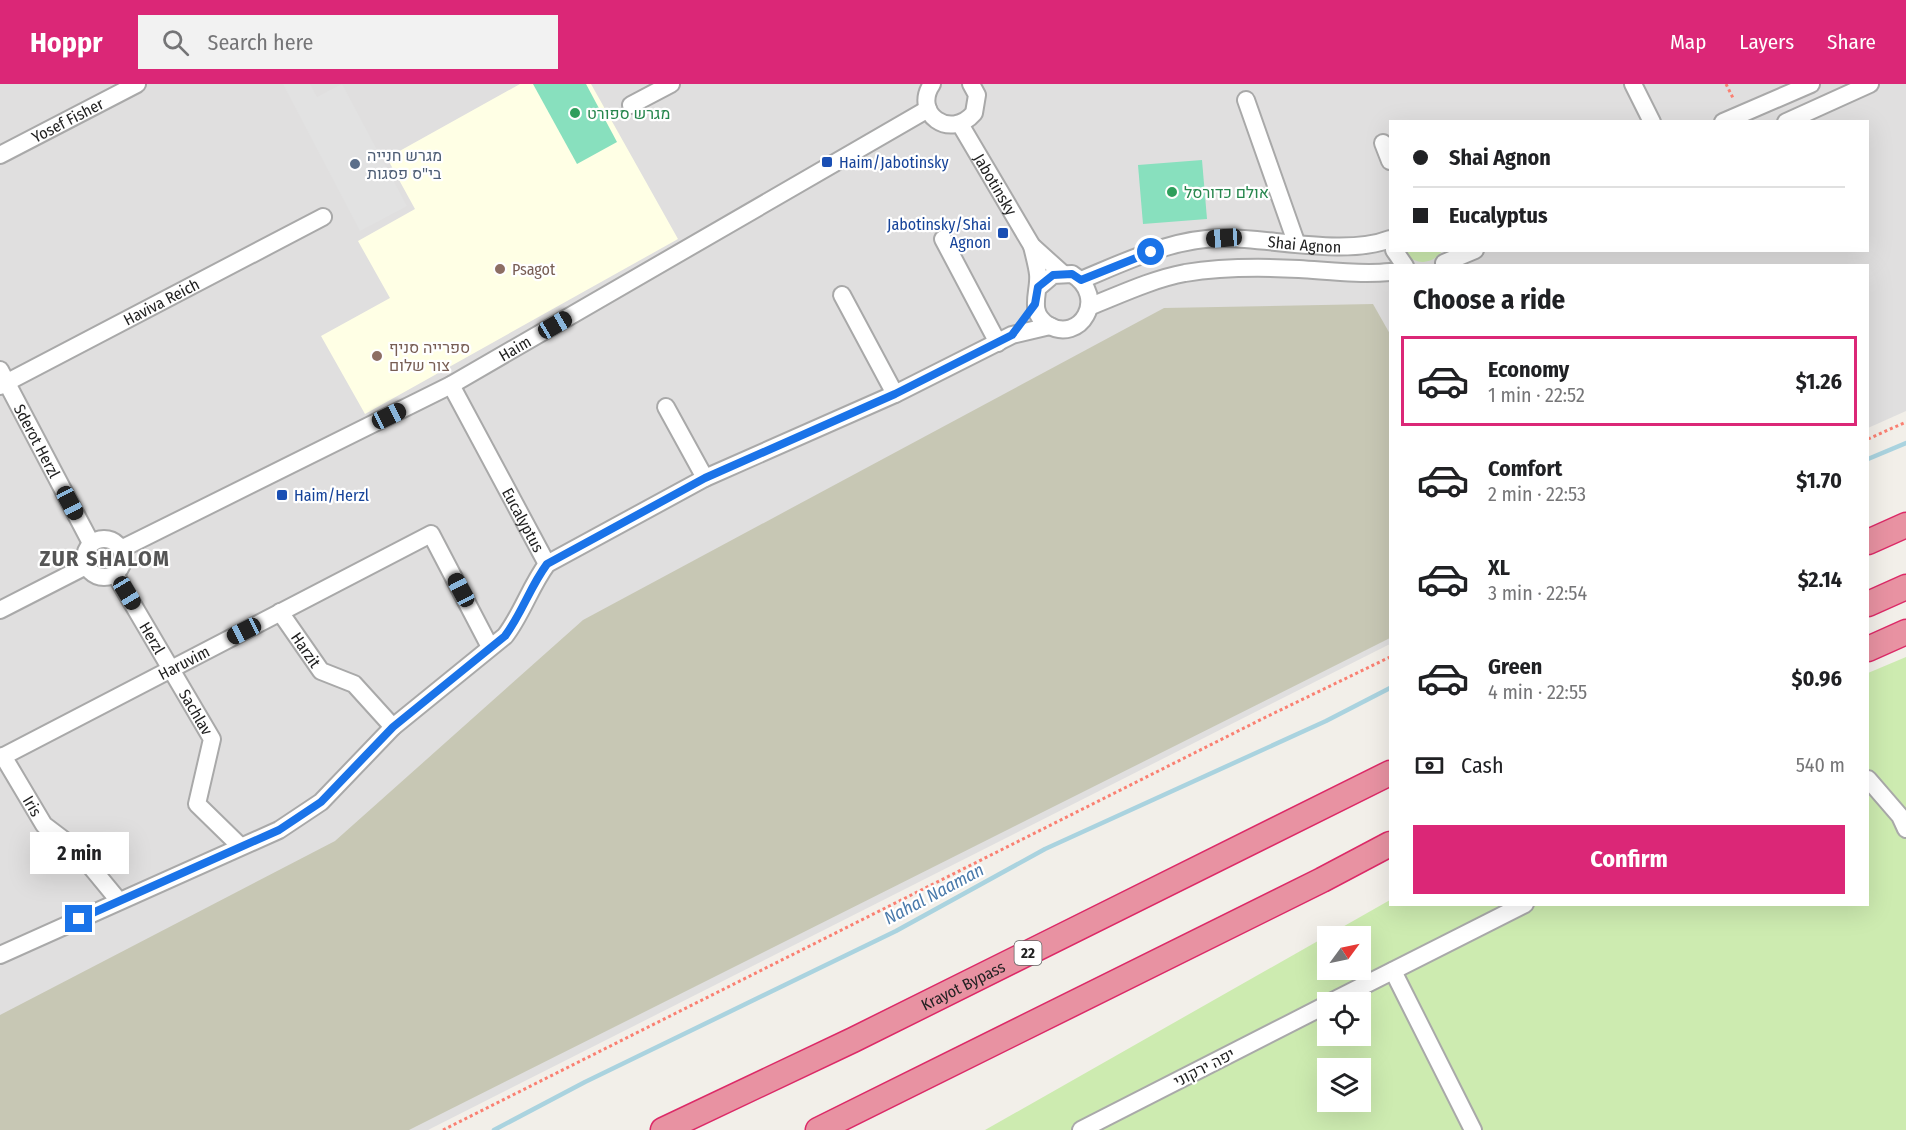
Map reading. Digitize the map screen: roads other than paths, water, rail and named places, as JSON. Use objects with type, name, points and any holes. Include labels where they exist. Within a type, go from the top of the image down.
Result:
[{"type":"highway","points":[[1869,542],[1906,525]]},
{"type":"highway","points":[[1869,604],[1906,587]]},
{"type":"highway","points":[[1869,649],[1906,632]]},
{"type":"highway","name":"Krayot Bypass","points":[[663,1130],[852,1041],[1389,773]]},
{"type":"highway","points":[[818,1130],[1389,845]]},
{"type":"highway","points":[[1322,880],[1389,853]]},
{"type":"street","name":"Yosef Fisher","points":[[0,155],[137,84]]},
{"type":"street","points":[[631,105],[671,84]]},
{"type":"street","points":[[932,84],[926,99],[928,109],[941,123],[960,124],[968,120],[977,104],[977,95],[971,84]]},
{"type":"street","points":[[1633,84],[1651,120]]},
{"type":"street","points":[[1728,120],[1811,84]]},
{"type":"street","points":[[1790,120],[1870,84]]},
{"type":"street","points":[[1246,100],[1296,242]]},
{"type":"street","name":"Haim","points":[[121,549],[451,385],[928,109]]},
{"type":"street","name":"Jabotinsky","points":[[960,124],[1032,246],[1062,273]]},
{"type":"street","points":[[1383,143],[1389,158]]},
{"type":"street","name":"Haviva Reich","points":[[2,380],[323,217]]},
{"type":"street","name":"Shai Agnon","points":[[1081,280],[1166,246],[1194,240],[1224,238],[1360,247],[1389,239]]},
{"type":"street","points":[[943,239],[1005,339]]},
{"type":"street","name":"Jabotinsky","points":[[1032,246],[1038,287]]},
{"type":"street","points":[[1446,260],[1469,252]]},
{"type":"street","name":"Shai Agnon","points":[[1090,306],[1142,285],[1184,273],[1232,269],[1389,272]]},
{"type":"street","points":[[1005,339],[1035,304],[1038,287],[1053,275],[1062,273],[1081,280],[1087,287],[1090,306],[1081,322],[1072,328],[1061,329],[1043,321],[1035,304]]},
{"type":"street","points":[[842,295],[895,394]]},
{"type":"street","points":[[547,564],[705,478],[895,394],[1005,339],[1050,326]]},
{"type":"street","name":"Sderot Herzl","points":[[2,380],[91,543]]},
{"type":"street","name":"Eucalyptus","points":[[0,955],[279,830],[321,802],[393,727],[505,636],[516,621],[536,580],[547,564],[451,385]]},
{"type":"street","points":[[666,408],[705,478]]},
{"type":"street","name":"Haruvim","points":[[2,757],[431,534],[490,647]]},
{"type":"street","points":[[104,538],[111,540],[121,549],[123,563],[115,574],[102,578],[90,572],[86,566],[84,555],[91,543],[104,538]]},
{"type":"street","points":[[0,610],[86,566]]},
{"type":"street","name":"Herzl","points":[[115,574],[172,668]]},
{"type":"street","name":"Harzit","points":[[280,612],[321,671],[354,684],[393,727]]},
{"type":"street","name":"Sachlav","points":[[172,668],[213,739],[197,804],[240,846]]},
{"type":"street","name":"Iris","points":[[2,757],[44,825],[77,850],[119,901]]},
{"type":"street","points":[[1869,780],[1900,816],[1906,829]]},
{"type":"street","name":"יפה ירקוני","points":[[1350,992],[1521,906]]},
{"type":"street","points":[[1393,970],[1473,1130]]},
{"type":"street","name":"יפה ירקוני","points":[[1081,1130],[1317,1009]]},
{"type":"waterway","name":"Nahal Naaman","points":[[1869,459],[1906,443]]},
{"type":"waterway","name":"Nahal Naaman","points":[[494,1130],[585,1082],[896,931],[1045,849],[1326,721],[1389,689]]},
{"type":"place","name":"מגרש ספורט","points":[[575,113]]},
{"type":"place","name":"Haim/Jabotinsky","points":[[827,162]]},
{"type":"place","name":"מגרש חנייה בי\"ס פסגות","points":[[355,164]]},
{"type":"place","name":"אולם כדורסל","points":[[1172,192]]},
{"type":"place","name":"Jabotinsky/Shai Agnon","points":[[1003,233]]},
{"type":"place","name":"Psagot","points":[[500,269]]},
{"type":"place","name":"ספרייה סניף צור שלום","points":[[377,356]]},
{"type":"place","name":"Haim/Herzl","points":[[282,495]]},
{"type":"district","name":"ZUR SHALOM","points":[[105,558]]}]
